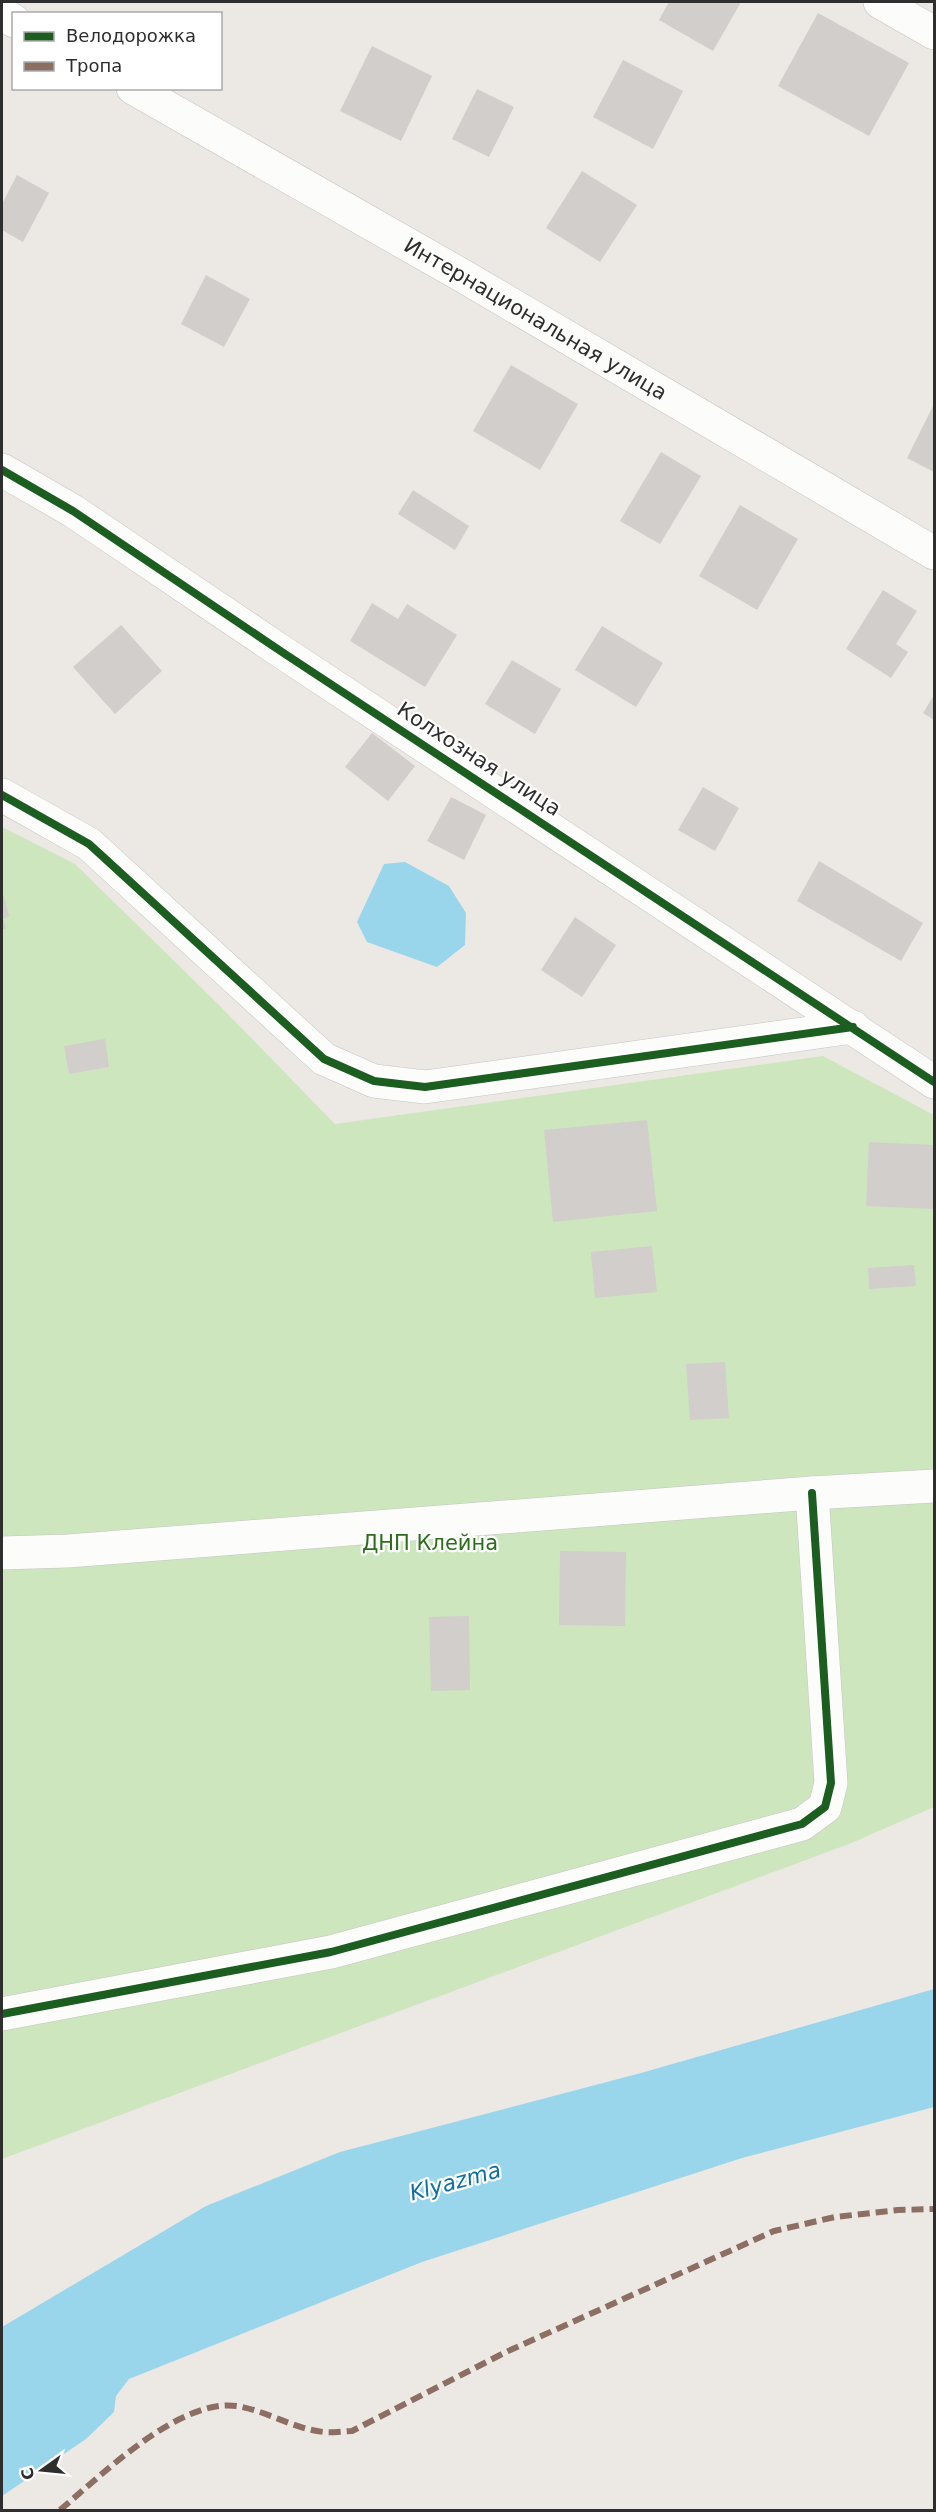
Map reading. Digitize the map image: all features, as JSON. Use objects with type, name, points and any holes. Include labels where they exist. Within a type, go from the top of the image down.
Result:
[{"type":"street","points":[[880,2],[934,33]]},
{"type":"street","name":"Интернациональная улица","points":[[137,90],[473,282],[934,553]]},
{"type":"street","name":"Колхозная улица","points":[[2,470],[73,511],[291,658],[934,1082]]},
{"type":"street","points":[[2,795],[89,844],[324,1059],[374,1081],[425,1087],[853,1027]]},
{"type":"street","points":[[2,1553],[68,1551],[812,1493],[934,1486]]},
{"type":"street","points":[[2,2014],[330,1952],[802,1824],[825,1807],[831,1783],[812,1493]]},
{"type":"green space","name":"ДНП Клейна","points":[[2,827],[75,864],[220,1006],[335,1124],[823,1056],[934,1115],[934,1807],[849,1844],[2,2159]]},
{"type":"water","points":[[405,862],[449,886],[466,913],[465,945],[437,967],[367,942],[357,922],[384,864]]},
{"type":"water","name":"Klyazma","points":[[934,1989],[934,2107],[742,2158],[422,2262],[129,2379],[116,2396],[114,2412],[86,2439],[2,2496],[2,2327],[206,2206],[340,2152],[641,2073]]},
{"type":"building","points":[[669,2],[741,2],[713,51],[659,20]]},
{"type":"building","points":[[818,13],[909,63],[869,136],[778,86]]},
{"type":"building","points":[[372,46],[432,76],[401,141],[340,111]]},
{"type":"building","points":[[623,60],[683,91],[653,149],[593,117]]},
{"type":"building","points":[[477,89],[514,107],[489,157],[452,139]]},
{"type":"building","points":[[582,171],[637,205],[600,262],[546,228]]},
{"type":"building","points":[[17,175],[49,193],[23,242],[2,230],[2,204]]},
{"type":"building","points":[[206,275],[250,299],[224,347],[181,324]]},
{"type":"building","points":[[511,365],[578,404],[540,470],[473,431]]},
{"type":"building","points":[[934,404],[934,472],[907,458]]},
{"type":"building","points":[[661,452],[701,476],[660,544],[620,521]]},
{"type":"building","points":[[413,490],[469,526],[455,550],[398,514]]},
{"type":"building","points":[[740,505],[798,539],[757,610],[699,576]]},
{"type":"building","points":[[883,590],[917,611],[896,644],[908,652],[891,678],[846,649]]},
{"type":"building","points":[[372,603],[398,619],[407,604],[457,635],[425,687],[350,641]]},
{"type":"building","points":[[121,625],[162,671],[115,714],[73,667]]},
{"type":"building","points":[[602,626],[663,663],[636,707],[575,670]]},
{"type":"building","points":[[512,660],[561,689],[535,734],[485,704]]},
{"type":"building","points":[[934,695],[934,720],[923,713]]},
{"type":"building","points":[[372,733],[415,766],[388,801],[345,767]]},
{"type":"building","points":[[703,787],[739,808],[715,851],[678,830]]},
{"type":"building","points":[[451,797],[486,815],[464,860],[427,841]]},
{"type":"building","points":[[819,861],[923,923],[901,961],[797,901]]},
{"type":"building","points":[[2,890],[9,916],[3,919],[6,929],[2,930]]},
{"type":"building","points":[[575,917],[616,945],[582,997],[541,970]]},
{"type":"building","points":[[105,1039],[109,1067],[69,1074],[64,1046]]},
{"type":"building","points":[[647,1120],[657,1211],[553,1222],[544,1130]]},
{"type":"building","points":[[869,1142],[934,1145],[934,1209],[866,1206]]},
{"type":"building","points":[[652,1246],[657,1292],[595,1298],[591,1252]]},
{"type":"building","points":[[914,1265],[916,1286],[869,1289],[868,1268]]},
{"type":"building","points":[[725,1362],[729,1418],[690,1420],[686,1364]]},
{"type":"building","points":[[560,1551],[626,1552],[625,1626],[559,1625]]},
{"type":"building","points":[[469,1616],[470,1690],[431,1691],[429,1617]]},
{"type":"marked path","points":[[60,2510],[142,2442],[191,2414],[214,2407],[237,2406],[313,2430],[352,2431],[506,2352],[774,2231],[835,2217],[898,2210],[934,2209]]},
{"type":"cycle path","points":[[2,470],[73,511],[282,652],[934,1082]]},
{"type":"cycle path","points":[[2,795],[89,844],[324,1059],[374,1081],[425,1087],[853,1027]]},
{"type":"cycle path","points":[[2,2014],[331,1952],[802,1824],[825,1807],[831,1783],[812,1493]]}]
